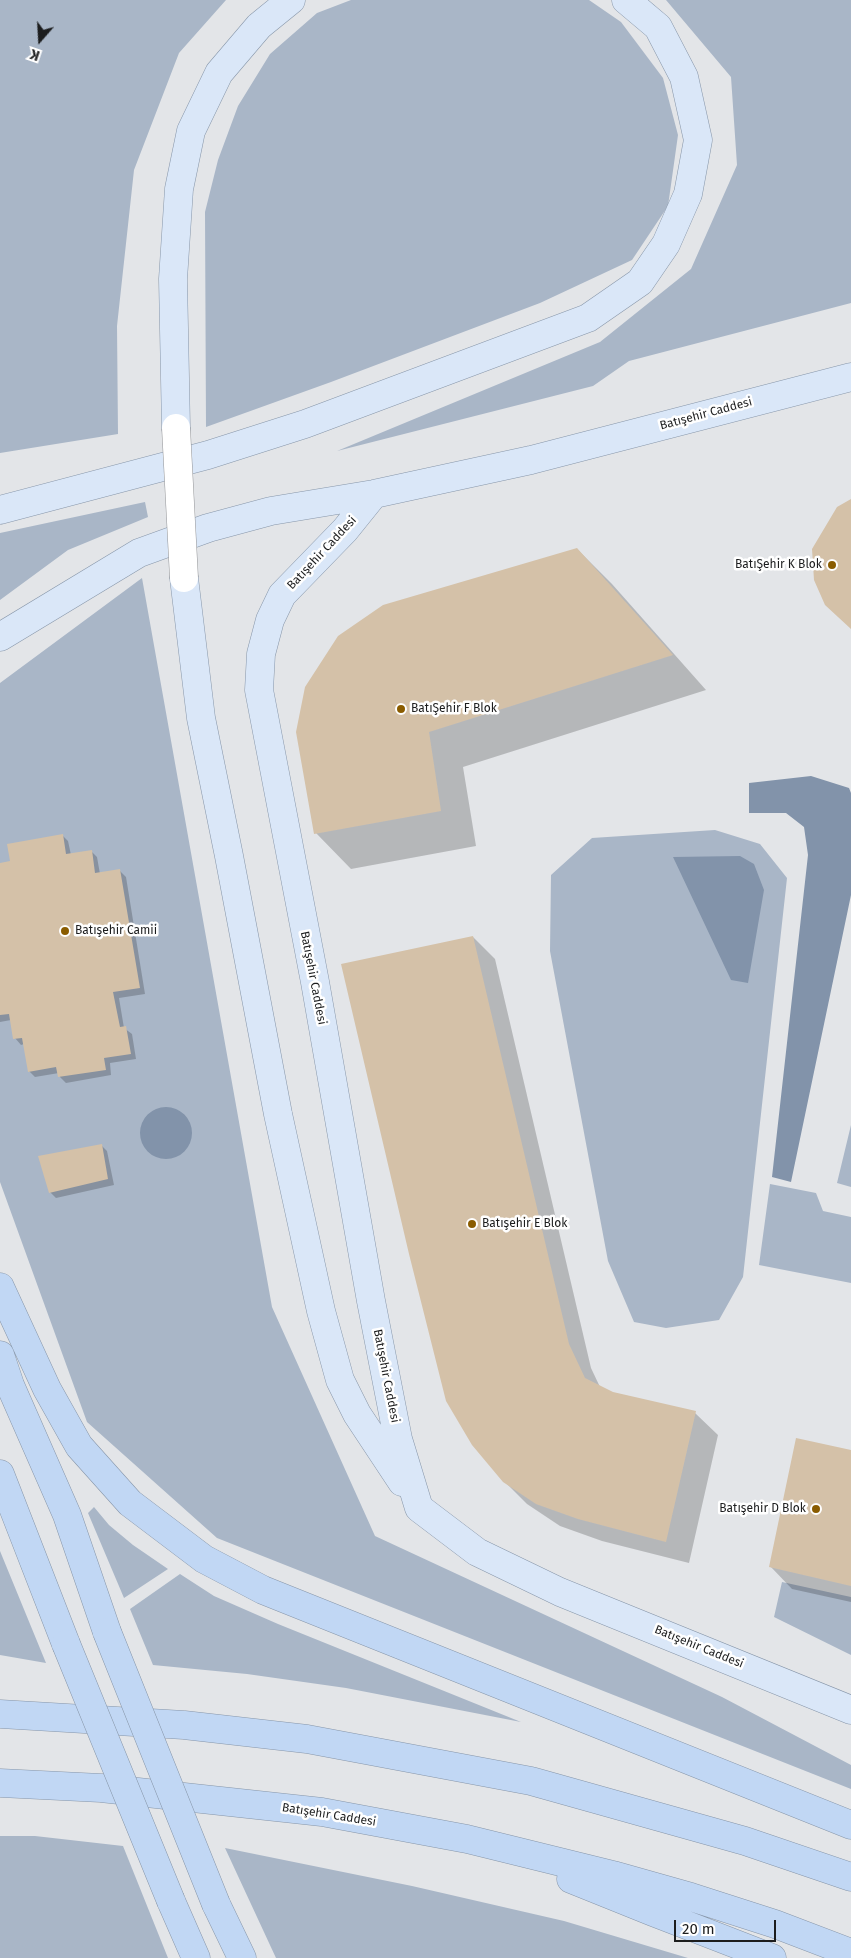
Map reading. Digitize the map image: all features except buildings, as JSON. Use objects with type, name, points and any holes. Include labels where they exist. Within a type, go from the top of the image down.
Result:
[{"type":"highway","points":[[0,1287],[48,1389],[79,1446],[130,1503],[204,1559],[263,1590],[851,1825]]},
{"type":"highway","points":[[0,1355],[10,1385],[67,1515],[108,1632],[216,1904],[242,1958]]},
{"type":"highway","points":[[0,1474],[66,1644],[171,1902],[196,1958]]},
{"type":"highway","points":[[0,1714],[184,1724],[307,1739],[444,1764],[531,1781],[634,1809],[744,1841],[851,1877]]},
{"type":"highway","name":"Batışehir Caddesi","points":[[0,1783],[101,1788],[322,1812],[467,1839],[614,1875],[691,1897],[775,1924],[851,1953]]},
{"type":"highway","points":[[467,1839],[772,1958]]},
{"type":"main road","points":[[176,428],[173,279],[179,190],[191,131],[219,73],[259,26],[291,0]]},
{"type":"main road","points":[[0,510],[208,455],[305,424],[588,318],[640,282],[666,244],[688,194],[698,140],[684,76],[658,27],[626,0]]},
{"type":"main road","name":"Batışehir Caddesi","points":[[851,377],[531,460],[374,494],[345,530],[282,595],[270,620],[261,654],[259,690],[278,799],[315,982],[371,1301],[398,1439],[419,1508],[477,1552],[560,1592],[851,1710]]},
{"type":"main road","points":[[0,637],[139,554],[208,528],[271,511],[374,494]]},
{"type":"main road","points":[[184,578],[201,718],[278,1114],[321,1310],[340,1380],[357,1414],[419,1508]]},
{"type":"street","points":[[176,428],[184,578]]},
{"type":"shaded area","points":[[0,0],[226,0],[179,53],[134,170],[117,326],[118,434],[0,453]]},
{"type":"shaded area","points":[[351,0],[589,0],[621,22],[663,78],[678,135],[668,206],[632,260],[540,303],[206,427],[205,212],[218,160],[238,106],[270,54],[317,13]]},
{"type":"shaded area","points":[[666,0],[851,0],[851,303],[629,361],[593,386],[337,451],[600,342],[691,269],[737,165],[731,77]]},
{"type":"shaded area","points":[[145,502],[148,517],[68,550],[0,600],[0,533]]},
{"type":"shaded area","points":[[142,578],[272,1307],[375,1536],[722,1697],[851,1765],[851,1789],[217,1538],[87,1422],[0,1182],[0,683]]},
{"type":"shaded area","points":[[811,776],[849,788],[851,793],[851,895],[791,1182],[772,1177],[808,855],[804,827],[786,813],[749,813],[749,783]]},
{"type":"shaded area","points":[[715,830],[760,844],[787,878],[743,1277],[719,1320],[666,1328],[634,1322],[608,1261],[550,951],[551,875],[592,838]]},
{"type":"shaded area","points":[[740,856],[754,864],[764,890],[748,983],[731,980],[673,857]]},
{"type":"shaded area","points":[[166,1107],[176,1109],[184,1115],[190,1123],[192,1133],[190,1143],[184,1151],[176,1157],[166,1159],[156,1157],[148,1151],[142,1143],[140,1133],[142,1123],[148,1115],[156,1109]]},
{"type":"shaded area","points":[[851,1125],[851,1187],[837,1183]]},
{"type":"shaded area","points":[[770,1184],[816,1193],[823,1211],[851,1217],[851,1283],[759,1265]]},
{"type":"shaded area","points":[[94,1507],[109,1525],[133,1545],[168,1569],[124,1598],[88,1513]]},
{"type":"shaded area","points":[[0,1551],[46,1663],[0,1655]]},
{"type":"shaded area","points":[[180,1574],[214,1596],[278,1624],[521,1722],[346,1688],[247,1674],[153,1665],[130,1609]]},
{"type":"shaded area","points":[[782,1582],[851,1597],[851,1655],[774,1617]]},
{"type":"shaded area","points":[[0,1836],[35,1836],[123,1846],[168,1958],[0,1958]]},
{"type":"shaded area","points":[[225,1848],[412,1886],[564,1921],[688,1958],[276,1958]]},
{"type":"place","name":"BatıŞehir K Blok","points":[[832,565]]},
{"type":"place","name":"BatıŞehir F Blok","points":[[401,709]]},
{"type":"place","name":"Batışehir Camii","points":[[65,931]]},
{"type":"place","name":"Batışehir E Blok","points":[[472,1224]]},
{"type":"place","name":"Batışehir D Blok","points":[[816,1509]]}]
